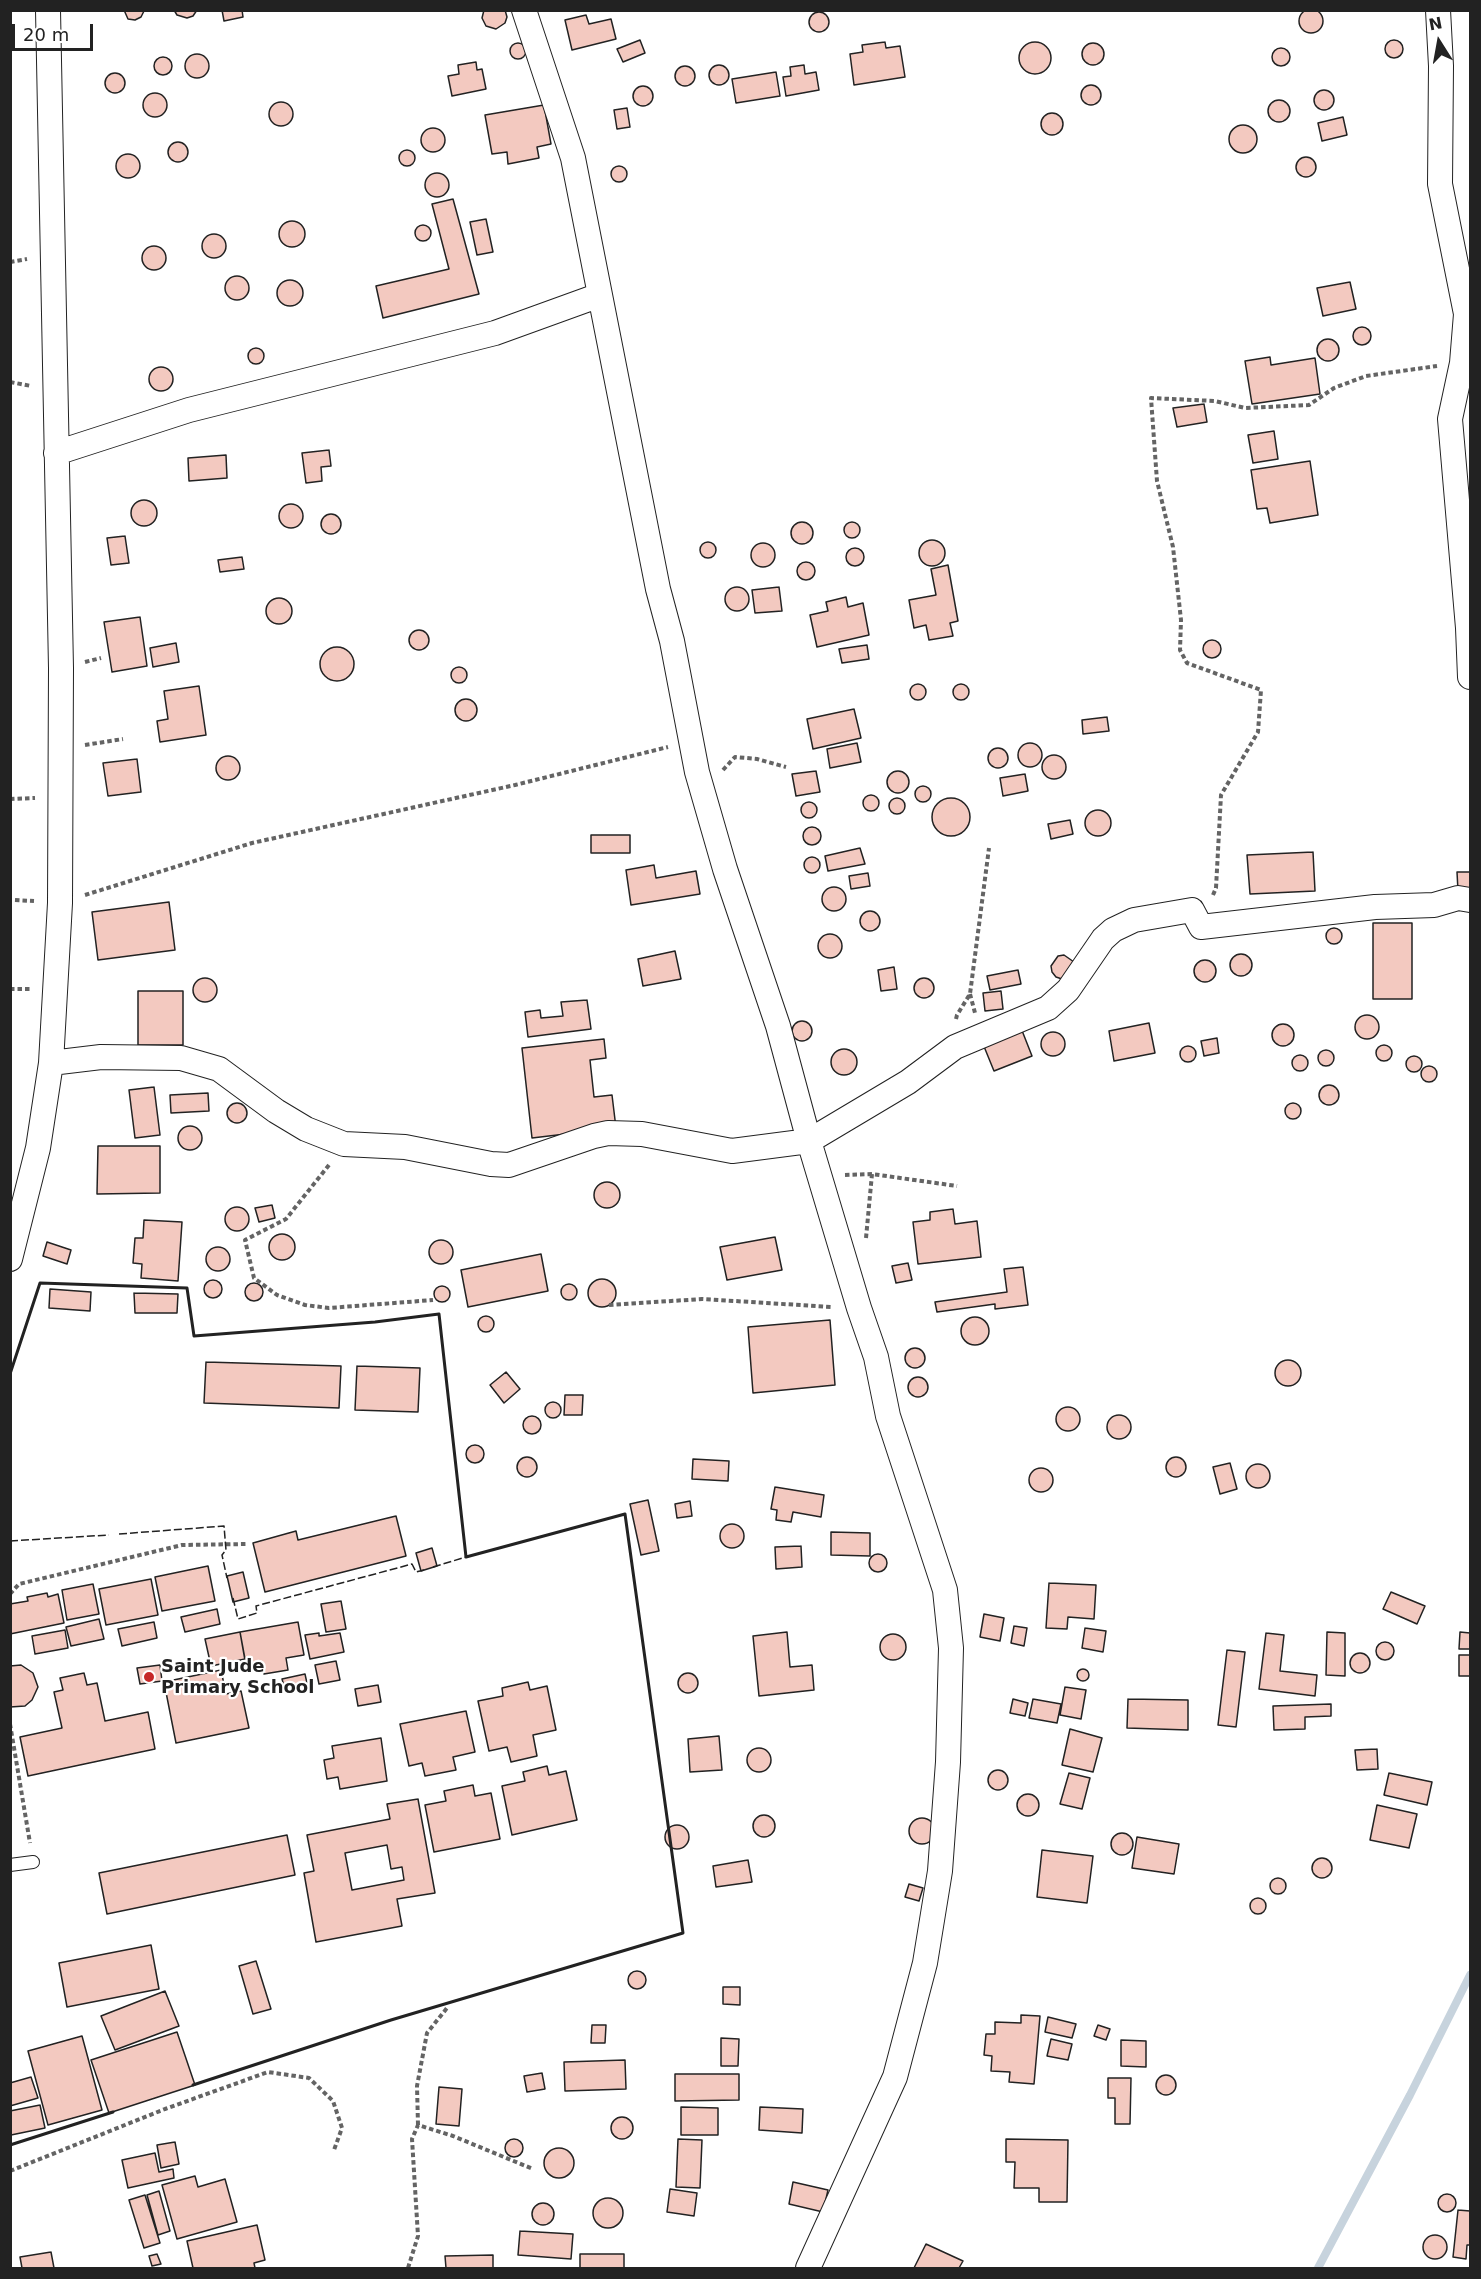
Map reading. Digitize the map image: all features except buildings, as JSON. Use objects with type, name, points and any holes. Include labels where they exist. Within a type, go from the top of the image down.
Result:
[{"type":"street","points":[[10,1259],[38,1148],[51,1063],[60,903],[61,748],[48,10]]},
{"type":"street","points":[[524,10],[573,158],[658,589],[672,641],[691,742],[725,869],[778,1026],[809,1141],[876,1357],[888,1416],[945,1590],[951,1648],[948,1762],[940,1871],[925,1963],[895,2077],[808,2268]]},
{"type":"street","points":[[1438,10],[1441,66],[1440,184],[1466,314],[1462,363],[1450,418],[1470,677]]},
{"type":"street","points":[[56,453],[189,410],[495,333],[600,295]]},
{"type":"street","points":[[51,1063],[101,1057],[182,1058],[219,1069],[276,1111],[306,1129],[344,1144],[405,1147],[500,1166],[608,1133],[642,1134],[732,1151],[809,1141],[908,1082],[955,1047],[1048,1008],[1068,990],[1103,939],[1120,926],[1134,920],[1192,910],[1201,927],[1375,907],[1434,905],[1458,898],[1470,900]]},
{"type":"lane","points":[[10,1864],[33,1862]]},
{"type":"path","points":[[1201,927],[1216,888],[1221,795],[1258,732],[1261,690],[1187,663],[1180,650],[1181,620],[1173,547],[1157,481],[1151,398],[1215,401],[1245,408],[1310,405],[1334,388],[1366,376],[1462,363]]},
{"type":"path","points":[[61,748],[123,740]]},
{"type":"path","points":[[15,900],[60,903],[252,843],[515,786],[691,742]]},
{"type":"path","points":[[716,777],[735,757],[757,759],[786,767]]},
{"type":"path","points":[[955,1047],[957,1015],[970,994],[989,848]]},
{"type":"path","points":[[344,1144],[321,1177],[286,1219],[245,1240],[254,1278],[277,1295],[305,1305],[329,1308],[433,1300]]},
{"type":"path","points":[[866,1241],[872,1174]]},
{"type":"path","points":[[823,1183],[843,1175],[872,1174],[957,1186]]},
{"type":"path","points":[[609,1305],[702,1299],[859,1308]]},
{"type":"path","points":[[10,1594],[19,1584],[28,1581],[182,1545],[246,1544]]},
{"type":"path","points":[[10,1724],[33,1862]]},
{"type":"path","points":[[408,2268],[418,2236],[412,2139],[418,2125],[417,2086],[427,2032],[447,2008]]},
{"type":"path","points":[[10,2171],[165,2109],[268,2072],[309,2078],[333,2101],[342,2128],[334,2150]]},
{"type":"path","points":[[418,2125],[453,2136],[533,2169]]},
{"type":"waterway","points":[[1318,2268],[1410,2095],[1470,1975]]},
{"type":"fence","points":[[119,1534],[224,1526],[226,1550],[222,1555],[227,1578]]},
{"type":"fence","points":[[10,1541],[109,1535]]},
{"type":"fence","points":[[433,1567],[466,1557]]},
{"type":"fence","points":[[233,1598],[238,1619],[257,1613],[256,1606],[412,1564],[416,1572],[424,1570]]},
{"type":"wall","points":[[10,1374],[40,1283],[187,1288],[194,1336],[375,1322],[439,1314],[466,1557],[625,1514],[683,1933],[391,2020],[193,2085]]},
{"type":"wall","points":[[10,2145],[113,2112]]},
{"type":"place","name":"Saint Jude Primary School","points":[[149,1677]]}]
